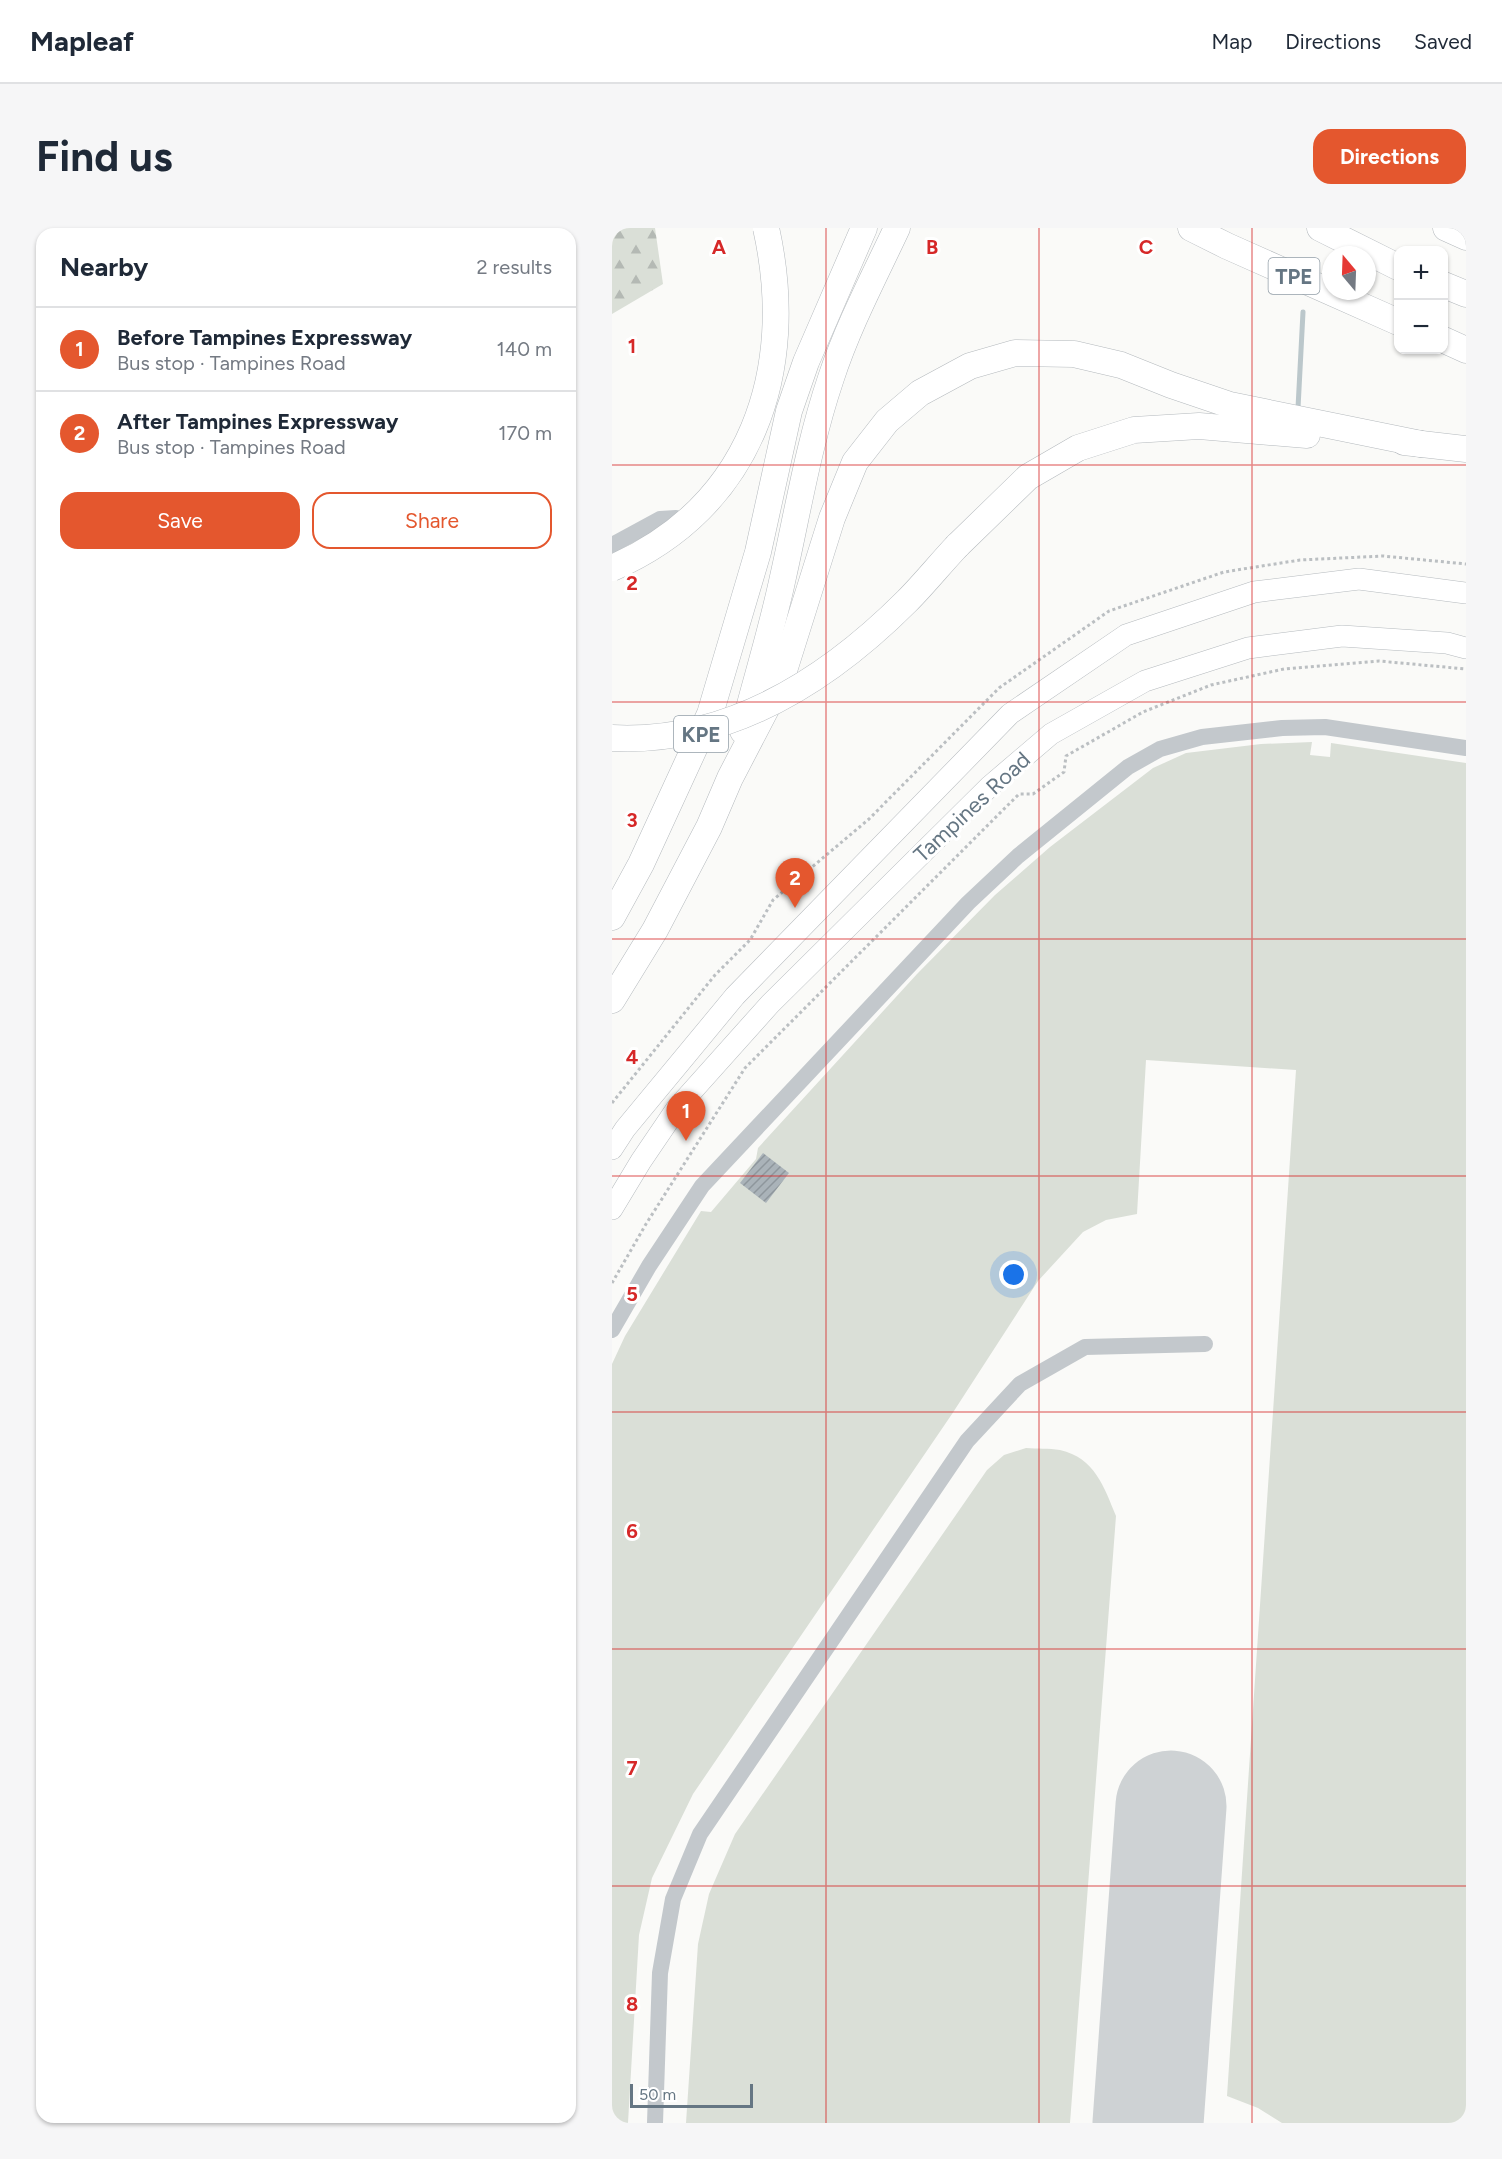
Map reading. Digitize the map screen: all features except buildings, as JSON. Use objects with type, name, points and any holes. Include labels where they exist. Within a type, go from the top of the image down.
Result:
[{"type":"highway","points":[[612,568],[634,558],[663,540],[699,509],[720,486],[754,430],[771,377],[776,331],[775,282],[766,228]]},
{"type":"highway","name":"KPE","points":[[612,917],[641,864],[710,714],[745,597],[789,411],[806,362],[864,228]]},
{"type":"highway","points":[[730,778],[783,578],[819,416],[854,318],[897,228]]},
{"type":"highway","name":"TPE","points":[[1191,228],[1394,320]]},
{"type":"highway","name":"TPE","points":[[1320,228],[1394,265]]},
{"type":"highway","points":[[1446,228],[1466,237]]},
{"type":"highway","points":[[1448,287],[1466,294]]},
{"type":"highway","points":[[1448,342],[1466,350]]},
{"type":"highway","points":[[730,778],[781,680],[832,518],[855,462],[887,421],[920,393],[970,366],[1015,353],[1074,354],[1121,365],[1230,405],[1421,444]]},
{"type":"highway","points":[[612,738],[635,739],[688,732],[742,716],[785,696],[818,676],[907,601],[957,546],[1028,477],[1078,448],[1134,430],[1199,426],[1421,444],[1466,450]]},
{"type":"highway","name":"KPE","points":[[612,1000],[655,930],[709,827],[730,778]]},
{"type":"main road","name":"Tampines Road","points":[[612,1149],[625,1129],[735,996],[1010,714],[1125,635],[1254,592],[1359,579],[1466,593]]},
{"type":"main road","name":"Tampines Road","points":[[612,1209],[677,1108],[770,1004],[990,786],[1051,734],[1145,681],[1248,648],[1342,636],[1447,643],[1466,648]]},
{"type":"lane","points":[[612,545],[660,519],[676,518],[687,524]]},
{"type":"lane","points":[[612,1330],[649,1266],[702,1186],[968,903],[1018,856],[1128,767],[1160,749],[1202,737],[1282,728],[1325,728],[1466,748]]},
{"type":"lane","points":[[655,2123],[660,1973],[673,1899],[700,1834],[968,1441],[1020,1384],[1085,1347],[1205,1344]]},
{"type":"path","points":[[612,1103],[715,975]]},
{"type":"green space","points":[[612,228],[655,228],[663,284],[612,314]]},
{"type":"green space","points":[[1312,742],[1310,755],[1330,757],[1331,743],[1466,763],[1466,2123],[1282,2123],[1258,2108],[1227,2096],[1296,1070],[1146,1060],[1137,1214],[1106,1220],[1083,1232],[1038,1281],[952,1414],[693,1794],[652,1878],[639,1935],[628,2123],[612,2123],[612,1364],[625,1336],[701,1211],[711,1212],[756,1159],[758,1148],[917,974],[995,895],[1050,847],[1153,768],[1186,753],[1261,744]]},
{"type":"green space","points":[[1026,1448],[1060,1450],[1082,1460],[1097,1475],[1116,1516],[1070,2123],[686,2123],[698,1944],[709,1894],[735,1834],[987,1470],[1004,1455]]},
{"type":"waterway","points":[[1298,408],[1303,312]]},
{"type":"runway","points":[[1148,2123],[1171,1806]]},
{"type":"place","name":"After Tampines Expressway","points":[[795,908]]},
{"type":"place","name":"Before Tampines Expressway","points":[[686,1141]]}]
